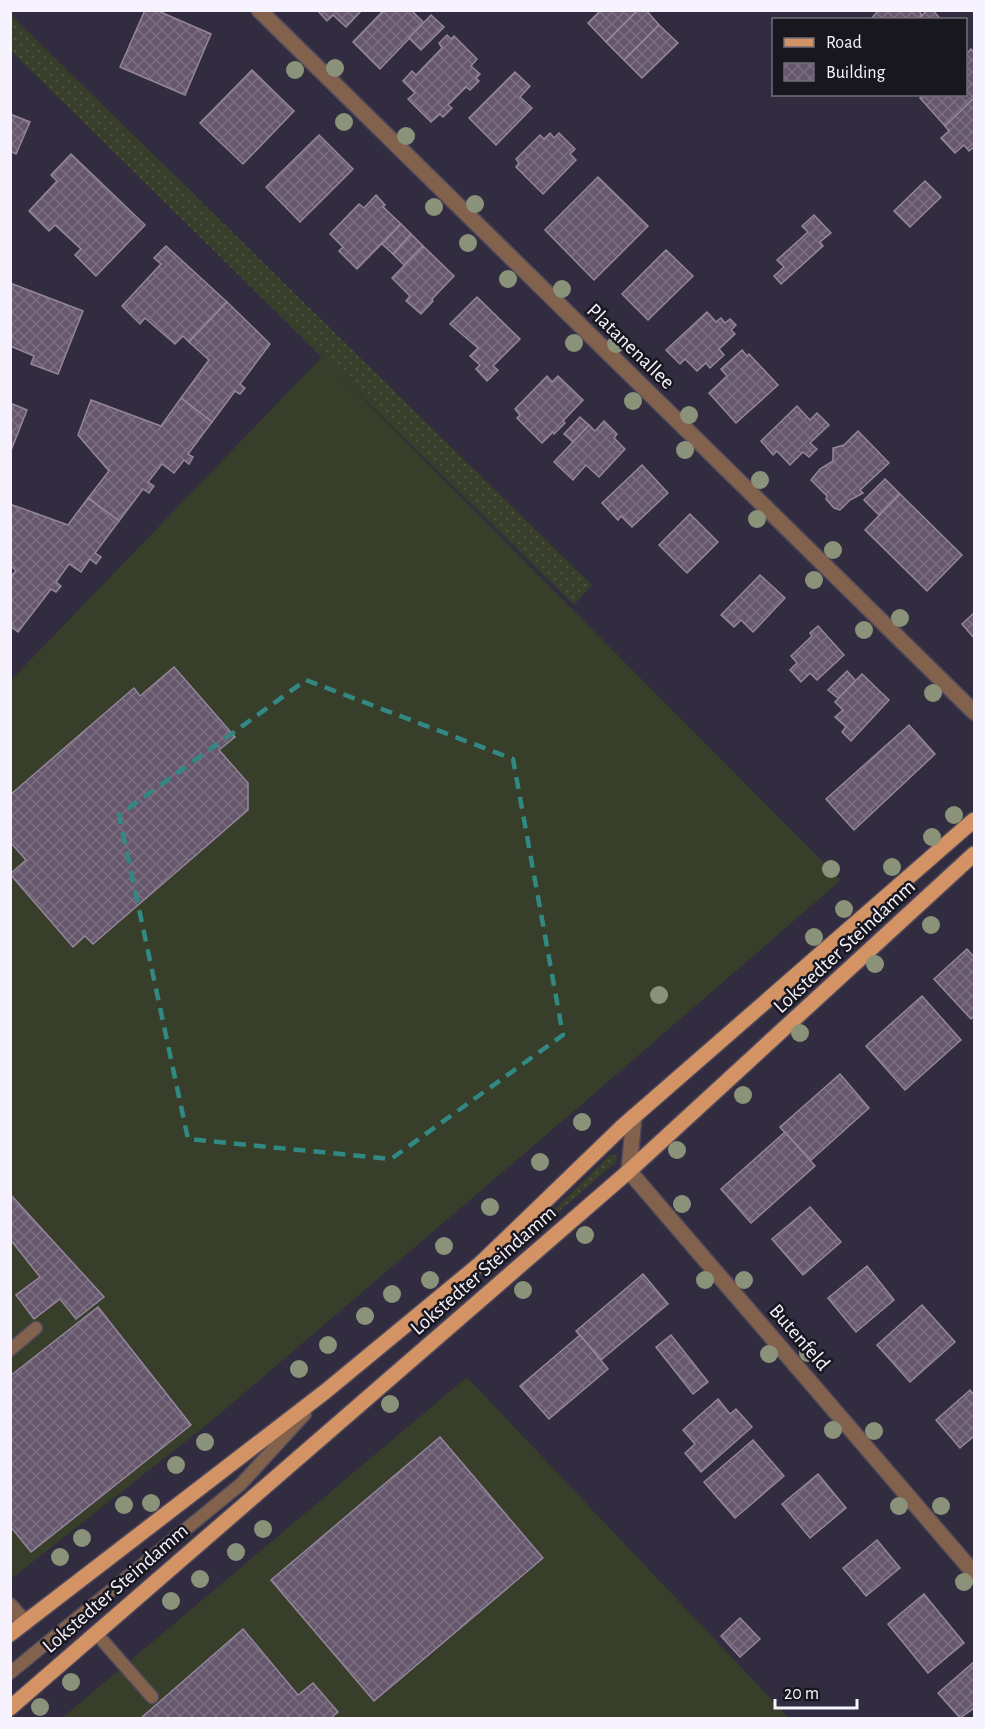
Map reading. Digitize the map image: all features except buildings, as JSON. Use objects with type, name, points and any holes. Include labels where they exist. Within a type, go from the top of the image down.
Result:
[{"type":"main road","name":"Lokstedter Steindamm","points":[[10,1634],[326,1391],[481,1263],[634,1116],[975,820]]},
{"type":"main road","name":"Lokstedter Steindamm","points":[[10,1708],[629,1171],[974,858]]},
{"type":"street","name":"Platanenallee","points":[[259,10],[975,712]]},
{"type":"street","points":[[629,1171],[634,1116]]},
{"type":"street","name":"Butenfeld","points":[[629,1171],[975,1573]]},
{"type":"street","points":[[10,1606],[25,1623]]},
{"type":"lane","points":[[10,1350],[36,1328]]},
{"type":"lane","points":[[10,1673],[241,1484],[326,1391]]},
{"type":"lane","points":[[96,1633],[152,1697]]},
{"type":"highlighted area","points":[[306,680],[513,759],[563,1035],[391,1159],[188,1139],[119,815]]},
{"type":"green space","points":[[11,15],[592,585],[574,605],[11,51]]},
{"type":"green space","points":[[322,357],[841,880],[214,1419],[11,1579],[11,680]]},
{"type":"green space","points":[[611,1154],[618,1156],[615,1163],[558,1212],[555,1209]]},
{"type":"green space","points":[[467,1377],[789,1718],[62,1718]]}]
